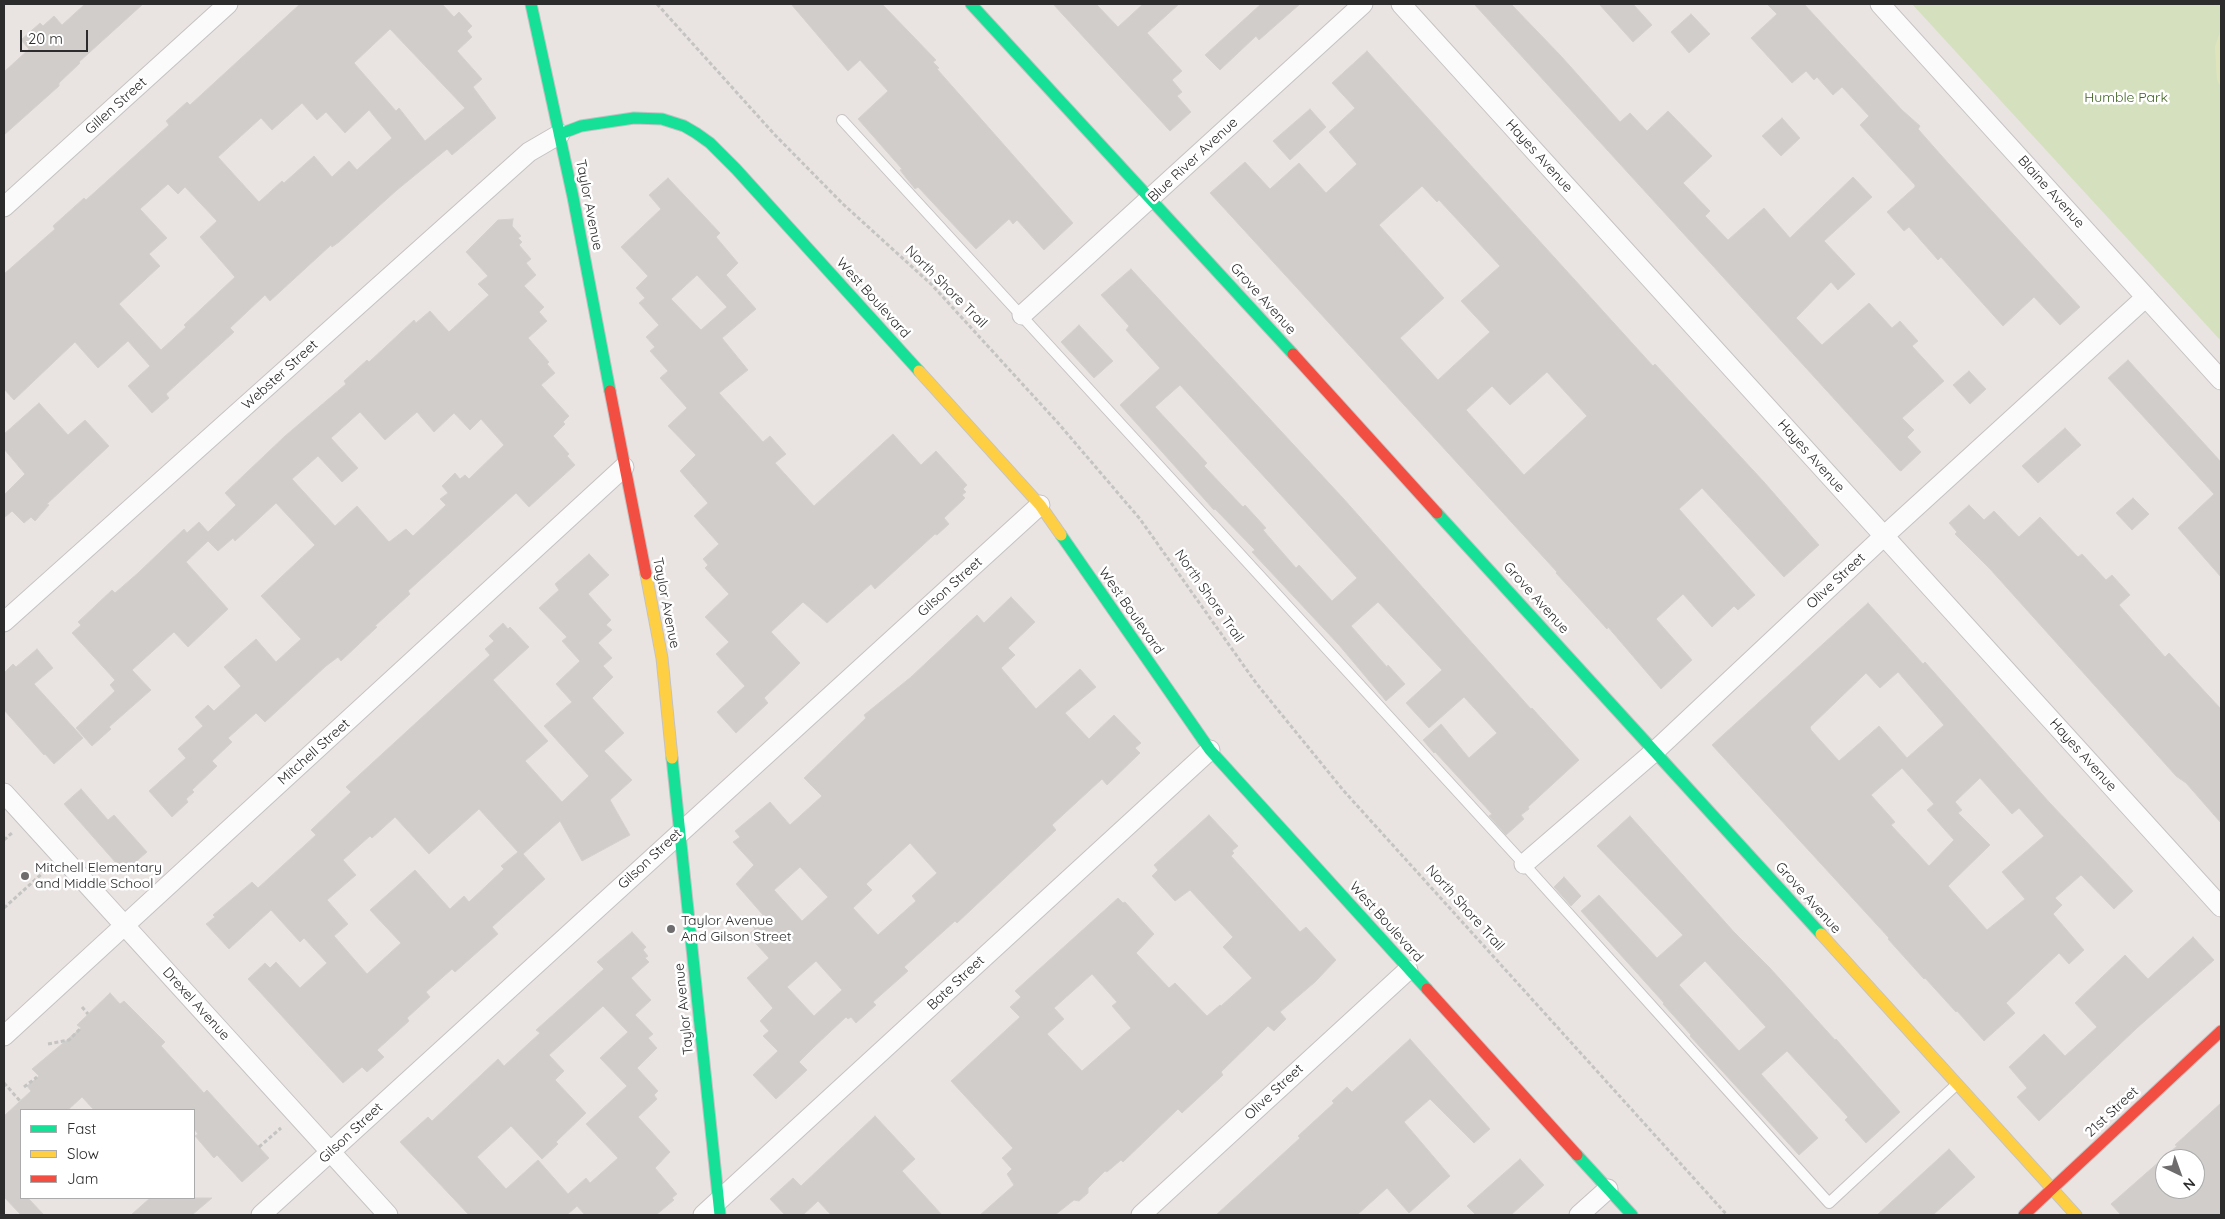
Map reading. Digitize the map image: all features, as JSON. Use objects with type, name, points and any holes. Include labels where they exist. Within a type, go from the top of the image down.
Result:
[{"type":"street","name":"Gillen Street","points":[[4,207],[228,4]]},
{"type":"street","name":"Taylor Avenue","points":[[531,4],[560,134],[662,658],[720,1208]]},
{"type":"street","name":"Grove Avenue","points":[[971,4],[1151,198],[2076,1215]]},
{"type":"street","name":"Blue River Avenue","points":[[1022,315],[1363,4]]},
{"type":"street","name":"Hayes Avenue","points":[[1401,4],[2221,907]]},
{"type":"street","name":"Blaine Avenue","points":[[1880,4],[2221,380]]},
{"type":"street","name":"West Boulevard","points":[[560,134],[582,126],[609,120],[649,118],[673,122],[684,126],[710,143],[756,189],[1040,505],[1210,750],[1632,1215]]},
{"type":"street","name":"Webster Street","points":[[4,622],[530,152],[560,134]]},
{"type":"street","name":"Olive Street","points":[[1524,864],[1655,751],[1884,536],[2146,296]]},
{"type":"street","name":"Mitchell Street","points":[[4,1036],[624,467]]},
{"type":"street","name":"Gilson Street","points":[[261,1215],[681,830],[1040,505]]},
{"type":"street","name":"Bate Street","points":[[702,1215],[720,1208],[1210,750]]},
{"type":"street","name":"Drexel Avenue","points":[[4,794],[388,1215]]},
{"type":"street","name":"Olive Street","points":[[1140,1215],[1408,970]]},
{"type":"street","name":"21st Street","points":[[2024,1215],[2221,1031]]},
{"type":"street","points":[[1579,1215],[1608,1189]]},
{"type":"lane","points":[[842,120],[1524,864],[1829,1203],[1956,1085]]},
{"type":"path","name":"North Shore Trail","points":[[657,4],[775,135],[843,204],[932,285],[1059,424],[1140,519],[1256,683],[1343,790],[1728,1215]]},
{"type":"path","points":[[4,908],[60,856]]},
{"type":"path","points":[[82,1007],[88,1014]]},
{"type":"path","points":[[48,1044],[68,1040],[81,1028]]},
{"type":"path","points":[[24,1087],[37,1078]]},
{"type":"path","points":[[4,1083],[20,1101]]},
{"type":"path","points":[[259,1147],[296,1114]]},
{"type":"green space","name":"Humble Park","points":[[1912,4],[2221,4],[2221,341]]},
{"type":"green space","points":[[2221,29],[2221,87],[2217,80],[2215,47]]},
{"type":"building","points":[[85,4],[143,4],[79,62],[59,83],[59,86],[4,135],[4,72],[29,49],[21,40],[40,23],[43,26],[54,16],[62,25]]},
{"type":"building","points":[[300,4],[442,4],[454,17],[459,12],[472,26],[467,31],[472,37],[457,51],[482,79],[473,87],[496,118],[452,155],[447,149],[397,190],[339,242],[332,247],[331,245],[270,301],[265,295],[230,328],[234,332],[166,394],[169,398],[152,413],[128,386],[150,366],[128,341],[98,368],[75,342],[14,400],[4,389],[4,274],[55,229],[53,226],[84,198],[86,200],[169,125],[166,121],[187,102],[190,105]],"holes":[[[390,29],[465,108],[425,141],[399,108],[396,111],[354,63]],[[302,103],[317,120],[326,112],[345,133],[369,110],[392,138],[357,170],[349,161],[332,177],[314,156],[259,202],[218,157],[261,118],[272,130]],[[168,184],[178,194],[185,187],[217,221],[200,237],[235,277],[184,325],[186,327],[161,350],[119,304],[160,266],[149,254],[167,238],[140,209]]]},
{"type":"building","points":[[791,4],[882,4],[936,60],[933,62],[939,68],[937,69],[1073,223],[1044,250],[1017,220],[1013,224],[1009,219],[976,249],[918,187],[915,189],[900,170],[902,169],[858,119],[888,91],[860,60],[848,71]]},
{"type":"building","points":[[1053,4],[1096,4],[1118,27],[1143,4],[1179,4],[1147,33],[1182,71],[1172,80],[1182,92],[1177,96],[1191,112],[1170,131]]},
{"type":"building","points":[[1261,4],[1300,4],[1259,40],[1256,36],[1220,70],[1205,55]]},
{"type":"building","points":[[1474,4],[1511,4],[1620,122],[1630,113],[1647,131],[1668,111],[1712,156],[1683,183],[1710,211],[1705,216],[1728,240],[1764,208],[1790,238],[1853,177],[1872,197],[1824,241],[1855,274],[1838,290],[1831,282],[1796,318],[1822,345],[1869,303],[1892,328],[1900,321],[1918,341],[1912,346],[1944,381],[1902,418],[1914,430],[1907,437],[1921,452],[1901,471],[1899,470]]},
{"type":"building","points":[[1599,4],[1633,4],[1652,25],[1633,42]]},
{"type":"building","points":[[1767,4],[1804,4],[1902,110],[1920,126],[1918,129],[1948,163],[2080,307],[2060,325],[2034,297],[2003,326],[1941,257],[1938,260],[1909,227],[1904,231],[1887,212],[1915,185],[1860,125],[1869,116],[1842,87],[1833,95],[1817,77],[1814,80],[1806,71],[1792,83],[1751,38],[1777,14]]},
{"type":"building","points":[[1691,14],[1710,34],[1689,53],[1671,32]]},
{"type":"building","points":[[1367,51],[1653,366],[1655,364],[1764,482],[1819,545],[1784,577],[1702,488],[1679,509],[1755,595],[1738,610],[1734,606],[1712,627],[1683,594],[1656,619],[1692,660],[1661,689],[1608,627],[1607,629],[1210,193],[1245,162],[1270,189],[1299,163],[1326,193],[1357,164],[1329,132],[1355,108],[1332,83]],"holes":[[[1422,186],[1437,202],[1439,200],[1500,266],[1461,301],[1490,332],[1438,380],[1400,338],[1444,298],[1379,225]],[[1547,372],[1587,416],[1524,475],[1466,410],[1492,386],[1510,405]]]},
{"type":"building","points":[[1310,109],[1326,127],[1290,160],[1273,141]]},
{"type":"building","points":[[1782,118],[1800,138],[1781,156],[1762,136]]},
{"type":"building","points":[[668,178],[720,233],[716,237],[738,263],[726,275],[756,309],[722,338],[748,370],[719,393],[763,442],[770,436],[786,454],[775,463],[814,506],[893,434],[921,465],[936,451],[967,485],[963,489],[966,492],[962,495],[965,498],[944,518],[949,524],[937,535],[935,534],[875,589],[871,584],[827,623],[803,602],[771,632],[800,663],[764,698],[768,703],[736,733],[717,712],[745,686],[716,654],[729,642],[705,617],[729,594],[705,568],[708,565],[703,559],[719,544],[694,516],[708,503],[680,471],[696,455],[668,426],[687,408],[660,378],[668,371],[650,351],[655,347],[646,337],[659,325],[639,303],[645,298],[636,288],[648,276],[621,247],[661,209],[649,195]],"holes":[[[697,275],[727,307],[701,330],[671,299]]]},
{"type":"building","points":[[513,219],[512,226],[521,236],[518,238],[522,242],[519,245],[531,259],[526,263],[536,275],[524,286],[544,307],[539,312],[547,321],[528,338],[549,362],[547,364],[555,373],[541,385],[569,416],[563,422],[565,424],[553,436],[569,454],[567,456],[575,465],[529,507],[516,493],[408,591],[410,594],[341,661],[338,657],[326,666],[265,722],[256,713],[228,738],[232,742],[212,761],[217,766],[192,790],[194,792],[186,799],[188,802],[172,817],[149,791],[186,758],[178,749],[203,726],[195,717],[208,705],[214,711],[241,686],[224,667],[256,639],[276,662],[301,639],[261,596],[315,545],[276,503],[235,541],[233,538],[218,551],[208,541],[186,562],[228,609],[188,647],[174,632],[132,670],[151,690],[109,727],[111,729],[92,746],[76,728],[115,691],[110,685],[115,680],[72,633],[81,625],[78,622],[112,590],[115,593],[138,573],[184,529],[187,533],[199,522],[208,532],[236,505],[225,493],[285,436],[346,384],[344,381],[367,360],[369,362],[414,320],[416,323],[430,311],[449,332],[489,295],[478,284],[488,276],[466,252],[498,220]],"holes":[[[360,412],[385,440],[417,412],[434,432],[454,413],[470,430],[481,419],[504,445],[469,479],[465,475],[460,479],[455,473],[442,486],[448,493],[440,499],[446,505],[413,536],[406,529],[389,542],[357,506],[335,526],[292,479],[318,456],[342,482],[358,468],[331,438]]]},
{"type":"building","points":[[1131,269],[1342,497],[1531,709],[1579,760],[1528,807],[1529,809],[1521,815],[1524,819],[1506,835],[1489,816],[1492,814],[1423,740],[1441,724],[1469,758],[1497,733],[1464,697],[1429,728],[1406,703],[1442,670],[1378,602],[1351,626],[1387,667],[1388,665],[1405,684],[1386,701],[1339,645],[1252,552],[1255,550],[1214,510],[1120,405],[1160,368],[1126,330],[1129,326],[1101,295]],"holes":[[[1180,385],[1357,578],[1332,601],[1299,565],[1296,568],[1263,530],[1266,528],[1204,466],[1207,463],[1155,407]]]},
{"type":"building","points":[[1079,325],[1113,361],[1094,378],[1061,342]]},
{"type":"building","points":[[2128,360],[2221,462],[2221,577],[2178,528],[2214,494],[2108,378]]},
{"type":"building","points":[[1969,371],[1986,389],[1970,404],[1953,385]]},
{"type":"building","points":[[39,403],[68,435],[85,420],[109,446],[47,504],[49,505],[35,521],[31,517],[24,523],[12,511],[4,518],[4,495],[25,474],[4,449],[4,434]]},
{"type":"building","points":[[2065,428],[2081,445],[2038,483],[2022,466]]},
{"type":"building","points":[[2133,498],[2149,514],[2132,530],[2116,513]]},
{"type":"building","points":[[1969,505],[1984,520],[1994,511],[2019,537],[2040,517],[2078,557],[2082,554],[2106,580],[2112,575],[2130,595],[2119,605],[2165,657],[2169,653],[2221,709],[2221,823],[2186,783],[2176,776],[1990,569],[1955,534],[1957,532],[1949,523]]},
{"type":"building","points":[[589,554],[609,575],[588,594],[611,620],[606,625],[612,630],[598,643],[612,658],[603,666],[613,677],[592,698],[624,733],[604,751],[632,780],[610,800],[630,835],[582,861],[560,821],[523,854],[545,879],[492,927],[498,934],[455,972],[452,969],[426,992],[430,997],[407,1018],[409,1021],[377,1050],[384,1057],[367,1072],[362,1067],[343,1083],[248,979],[265,963],[270,968],[276,962],[300,988],[327,963],[304,938],[300,942],[271,910],[229,949],[206,924],[215,917],[213,915],[252,882],[258,888],[316,835],[311,830],[351,792],[346,787],[490,655],[485,649],[494,641],[489,636],[503,623],[508,629],[510,627],[529,647],[493,680],[548,741],[525,761],[562,802],[589,776],[544,726],[572,702],[556,684],[580,661],[562,641],[567,637],[539,608],[559,590],[555,584]],"holes":[[[479,809],[518,852],[501,866],[504,869],[469,902],[464,896],[450,909],[415,870],[370,910],[401,943],[367,974],[334,936],[348,924],[327,900],[356,875],[343,860],[370,836],[372,838],[395,817],[429,854]]]},
{"type":"building","points":[[1011,597],[1035,622],[1008,648],[1015,655],[1001,668],[1036,709],[1080,669],[1096,687],[1065,713],[1089,739],[1114,715],[1141,743],[1135,748],[1140,753],[1107,785],[1102,779],[1052,825],[1056,830],[957,923],[955,921],[904,967],[908,971],[873,1002],[876,1005],[856,1023],[851,1017],[848,1019],[846,1017],[814,1047],[799,1062],[807,1070],[776,1099],[753,1075],[778,1051],[763,1036],[769,1031],[760,1021],[773,1008],[747,978],[769,958],[748,935],[755,929],[751,925],[763,915],[736,884],[754,865],[733,842],[740,837],[735,831],[770,802],[790,825],[822,796],[804,778],[866,718],[864,715],[911,677],[977,615],[984,623]],"holes":[[[910,843],[937,873],[912,896],[916,901],[878,935],[853,908],[872,890],[866,884]],[[800,867],[828,897],[802,921],[774,890]],[[816,961],[842,990],[814,1016],[787,987]]]},
{"type":"building","points":[[1868,603],[1923,664],[1925,662],[2049,802],[2133,891],[2114,909],[2081,875],[2055,898],[2062,905],[2053,914],[2084,950],[2069,964],[2059,953],[2006,1003],[2015,1013],[1984,1041],[1924,979],[1889,938],[1712,745]],"holes":[[[1898,672],[1944,725],[1907,758],[1879,726],[1839,761],[1810,727],[1866,673],[1880,688]],[[1902,768],[1934,804],[1927,810],[1954,840],[1929,866],[1891,825],[1895,822],[1871,795]],[[1980,778],[2012,814],[2019,808],[2044,836],[2002,872],[2025,899],[1987,930],[1948,886],[1990,845],[1958,813],[1962,810],[1955,802]]]},
{"type":"building","points":[[37,649],[53,668],[34,684],[83,738],[54,764],[4,710],[4,673],[13,664],[16,667]]},
{"type":"building","points":[[81,789],[108,820],[114,815],[147,852],[124,872],[64,804]]},
{"type":"building","points":[[1209,815],[1238,846],[1232,851],[1234,853],[1231,856],[1300,932],[1306,927],[1336,960],[1315,982],[1280,1012],[1286,1019],[1274,1031],[1268,1026],[1221,1072],[1223,1075],[1182,1113],[1178,1109],[1123,1162],[1121,1160],[1107,1172],[1105,1171],[1088,1188],[1088,1193],[1079,1201],[1074,1200],[1055,1215],[980,1215],[1014,1185],[1007,1174],[1012,1169],[1002,1158],[1013,1148],[951,1081],[1020,1017],[1010,1007],[1021,997],[1015,991],[1118,898],[1123,903],[1125,902],[1154,934],[1136,953],[1169,988],[1175,983],[1207,1016],[1252,978],[1223,947],[1233,937],[1190,890],[1175,901],[1152,876],[1158,870],[1154,865]],"holes":[[[1092,974],[1117,1002],[1112,1006],[1131,1028],[1082,1071],[1047,1034],[1064,1019],[1054,1008]]]},
{"type":"building","points":[[1630,816],[1734,932],[1836,1039],[1900,1112],[1866,1143],[1845,1120],[1848,1117],[1787,1051],[1761,1074],[1818,1138],[1799,1155],[1690,1036],[1664,1003],[1581,911],[1599,895],[1657,958],[1683,935],[1597,846]],"holes":[[[1705,961],[1766,1027],[1739,1051],[1679,985]]]},
{"type":"building","points":[[1564,877],[1581,896],[1571,906],[1554,887]]},
{"type":"building","points":[[632,932],[646,947],[643,950],[648,956],[645,958],[649,962],[631,978],[651,1000],[635,1015],[653,1034],[648,1038],[657,1048],[637,1068],[658,1091],[654,1095],[657,1099],[638,1117],[670,1152],[655,1168],[677,1194],[672,1198],[674,1200],[656,1215],[585,1215],[577,1206],[567,1215],[469,1215],[400,1142],[428,1117],[432,1121],[498,1059],[504,1066],[540,1033],[536,1030],[604,969],[597,962]],"holes":[[[603,1006],[628,1032],[600,1058],[627,1086],[586,1124],[618,1158],[590,1183],[586,1178],[568,1194],[538,1160],[506,1189],[477,1157],[511,1126],[542,1159],[558,1144],[556,1142],[586,1113],[555,1080],[564,1071],[549,1055]]]},
{"type":"building","points":[[2193,937],[2214,960],[2137,1028],[2039,1121],[2017,1097],[2027,1088],[2009,1067],[2044,1034],[2065,1056],[2097,1027],[2075,1003],[2125,955],[2148,979]]},
{"type":"building","points":[[110,993],[120,1004],[124,1001],[165,1042],[161,1046],[204,1093],[207,1090],[269,1158],[242,1182],[217,1155],[214,1158],[195,1136],[198,1134],[195,1130],[195,1109],[93,1109],[82,1097],[69,1109],[20,1109],[20,1199],[29,1199],[44,1215],[21,1215],[4,1197],[4,1116],[31,1091],[27,1086],[39,1076],[32,1069],[81,1028],[77,1025]]},
{"type":"building","points":[[1410,1039],[1490,1129],[1474,1143],[1430,1099],[1404,1122],[1450,1176],[1409,1213],[1387,1188],[1357,1215],[1216,1215],[1300,1138],[1298,1136],[1334,1103],[1332,1101],[1347,1087],[1352,1092]]},
{"type":"building","points":[[2221,1103],[2221,1215],[2121,1215],[2111,1204],[2155,1165],[2155,1199],[2205,1199],[2205,1149],[2174,1149],[2177,1146],[2175,1145]]},
{"type":"building","points":[[875,1116],[915,1159],[902,1171],[942,1215],[831,1215],[818,1201],[803,1215],[785,1215],[770,1199],[793,1178],[801,1186]]},
{"type":"building","points":[[1949,1149],[1975,1177],[1933,1215],[1877,1215]]},
{"type":"building","points":[[1520,1159],[1544,1185],[1511,1215],[1476,1215],[1467,1206]]},
{"type":"building","points":[[212,1198],[192,1215],[131,1215],[149,1199]]},
{"type":"traffic: fast","points":[[531,4],[573,197],[610,391]]},
{"type":"traffic: fast","points":[[971,4],[1293,354]]},
{"type":"traffic: fast","points":[[560,134],[581,126],[634,118],[662,119],[684,126],[696,133],[710,143],[736,169],[919,371]]},
{"type":"traffic: fast","points":[[1437,513],[1821,934]]},
{"type":"traffic: fast","points":[[1061,535],[1210,750],[1427,989]]},
{"type":"traffic: fast","points":[[672,758],[720,1215]]},
{"type":"traffic: fast","points":[[1577,1155],[1632,1215]]},
{"type":"traffic: slow","points":[[919,371],[1040,505],[1061,535]]},
{"type":"traffic: slow","points":[[646,574],[662,658],[672,758]]},
{"type":"traffic: slow","points":[[1821,934],[2076,1215]]},
{"type":"traffic: jam","points":[[1293,354],[1437,513]]},
{"type":"traffic: jam","points":[[610,391],[646,574]]},
{"type":"traffic: jam","points":[[1427,989],[1577,1155]]},
{"type":"traffic: jam","points":[[2024,1215],[2221,1031]]},
{"type":"place","name":"Mitchell Elementary and Middle School","points":[[25,876]]},
{"type":"place","name":"Taylor Avenue And Gilson Street","points":[[671,929]]}]
